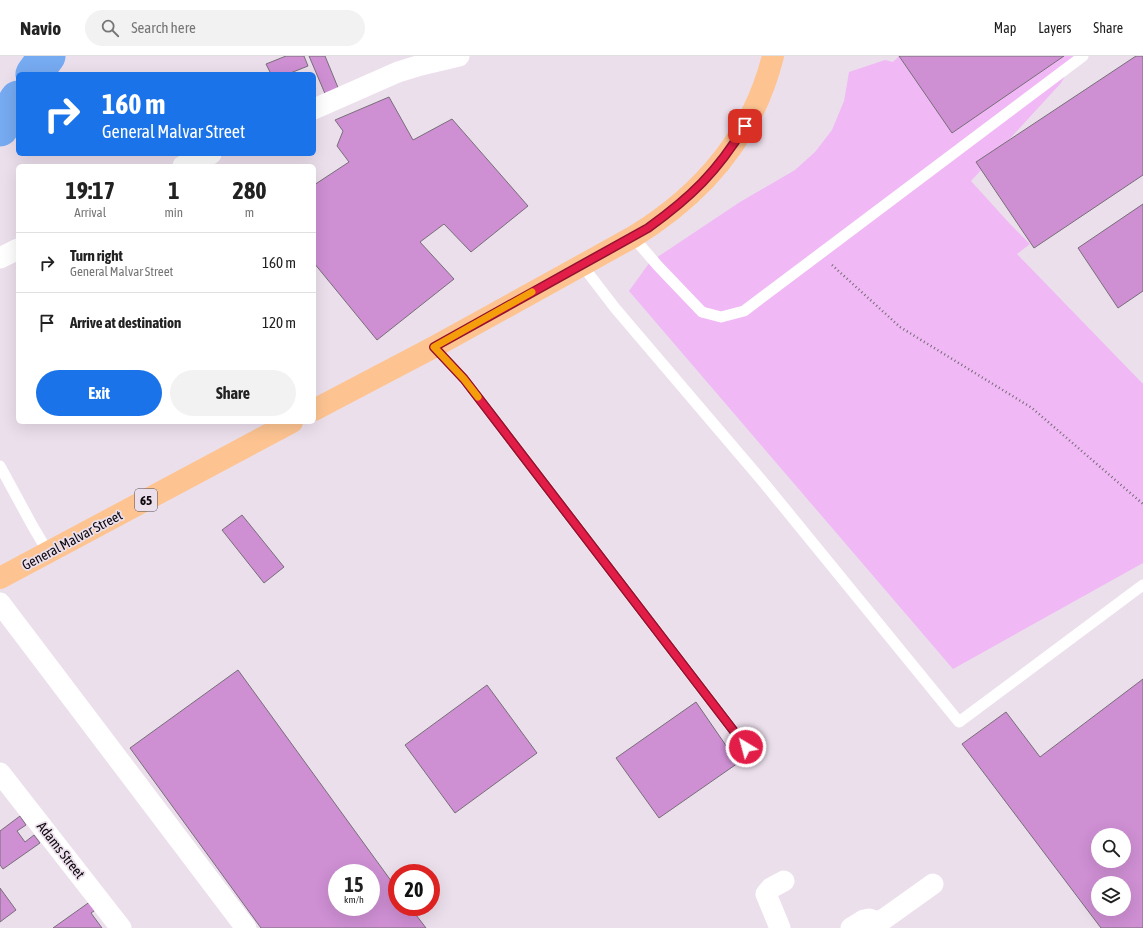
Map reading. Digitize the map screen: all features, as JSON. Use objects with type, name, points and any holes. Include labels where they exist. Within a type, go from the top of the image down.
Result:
[{"type":"highway","points":[[316,409],[434,347],[633,237],[678,206],[708,178],[733,146],[755,106],[768,74],[773,56]]},
{"type":"highway","name":"General Malvar Street","points":[[0,578],[288,424]]},
{"type":"street","points":[[316,108],[398,72],[459,56]]},
{"type":"street","points":[[188,164],[206,156]]},
{"type":"street","points":[[0,258],[16,249]]},
{"type":"street","points":[[0,603],[246,928]]},
{"type":"street","name":"Adams Street","points":[[0,773],[122,928]]},
{"type":"street","points":[[780,928],[766,894],[771,888],[784,881]]},
{"type":"street","points":[[851,928],[864,920],[869,919],[878,922],[884,919],[933,884]]},
{"type":"lane","points":[[633,237],[658,266],[702,312],[721,317],[744,311],[1082,56]]},
{"type":"lane","points":[[582,265],[615,308],[764,483],[959,722],[1143,585]]},
{"type":"lane","points":[[434,347],[464,379],[746,747]]},
{"type":"lane","points":[[0,466],[48,552]]},
{"type":"path","points":[[820,254],[900,327],[1032,408],[1143,504]]},
{"type":"shaded area","points":[[899,56],[1076,56],[1061,83],[971,181],[1030,244],[1017,254],[1143,384],[1143,563],[953,669],[629,291],[650,262],[740,202],[795,170],[815,152],[832,130],[844,101],[849,72],[885,60],[893,62]]},
{"type":"building","points":[[286,56],[304,56],[308,66],[293,72],[270,72],[266,64]]},
{"type":"building","points":[[309,56],[325,56],[339,90],[326,96]]},
{"type":"building","points":[[899,56],[1064,56],[952,133]]},
{"type":"building","points":[[1136,56],[1143,56],[1143,175],[1034,248],[976,162]]},
{"type":"building","points":[[389,97],[413,140],[452,119],[528,206],[471,252],[444,224],[420,242],[454,279],[377,340],[316,265],[316,184],[349,162],[337,146],[343,131],[335,120]]},
{"type":"building","points":[[1143,204],[1143,291],[1118,308],[1078,248]]},
{"type":"building","points":[[242,515],[284,567],[264,583],[222,530]]},
{"type":"building","points":[[238,670],[379,864],[328,864],[328,916],[380,916],[380,866],[388,877],[388,916],[417,916],[426,928],[261,928],[130,748]]},
{"type":"building","points":[[1143,679],[1143,928],[1101,928],[1092,916],[1131,916],[1131,876],[1091,876],[1091,915],[962,744],[1006,712],[1040,757]]},
{"type":"building","points":[[487,685],[537,753],[455,813],[405,745]]},
{"type":"building","points":[[696,702],[738,763],[659,818],[616,758]]},
{"type":"building","points":[[20,816],[26,825],[17,831],[25,842],[34,835],[40,843],[3,869],[0,865],[0,831]]},
{"type":"building","points":[[0,888],[16,910],[0,922]]},
{"type":"building","points":[[91,901],[97,909],[91,913],[102,928],[53,928]]},
{"type":"waterway","points":[[33,72],[38,56]]},
{"type":"waterway","points":[[35,72],[47,56]]},
{"type":"waterway","points":[[0,128],[16,102]]},
{"type":"slow traffic","points":[[478,397],[464,379],[434,347],[532,292]]},
{"type":"route","points":[[745,126],[733,146],[708,178],[678,206],[648,228],[434,347],[464,379],[746,747]]}]
